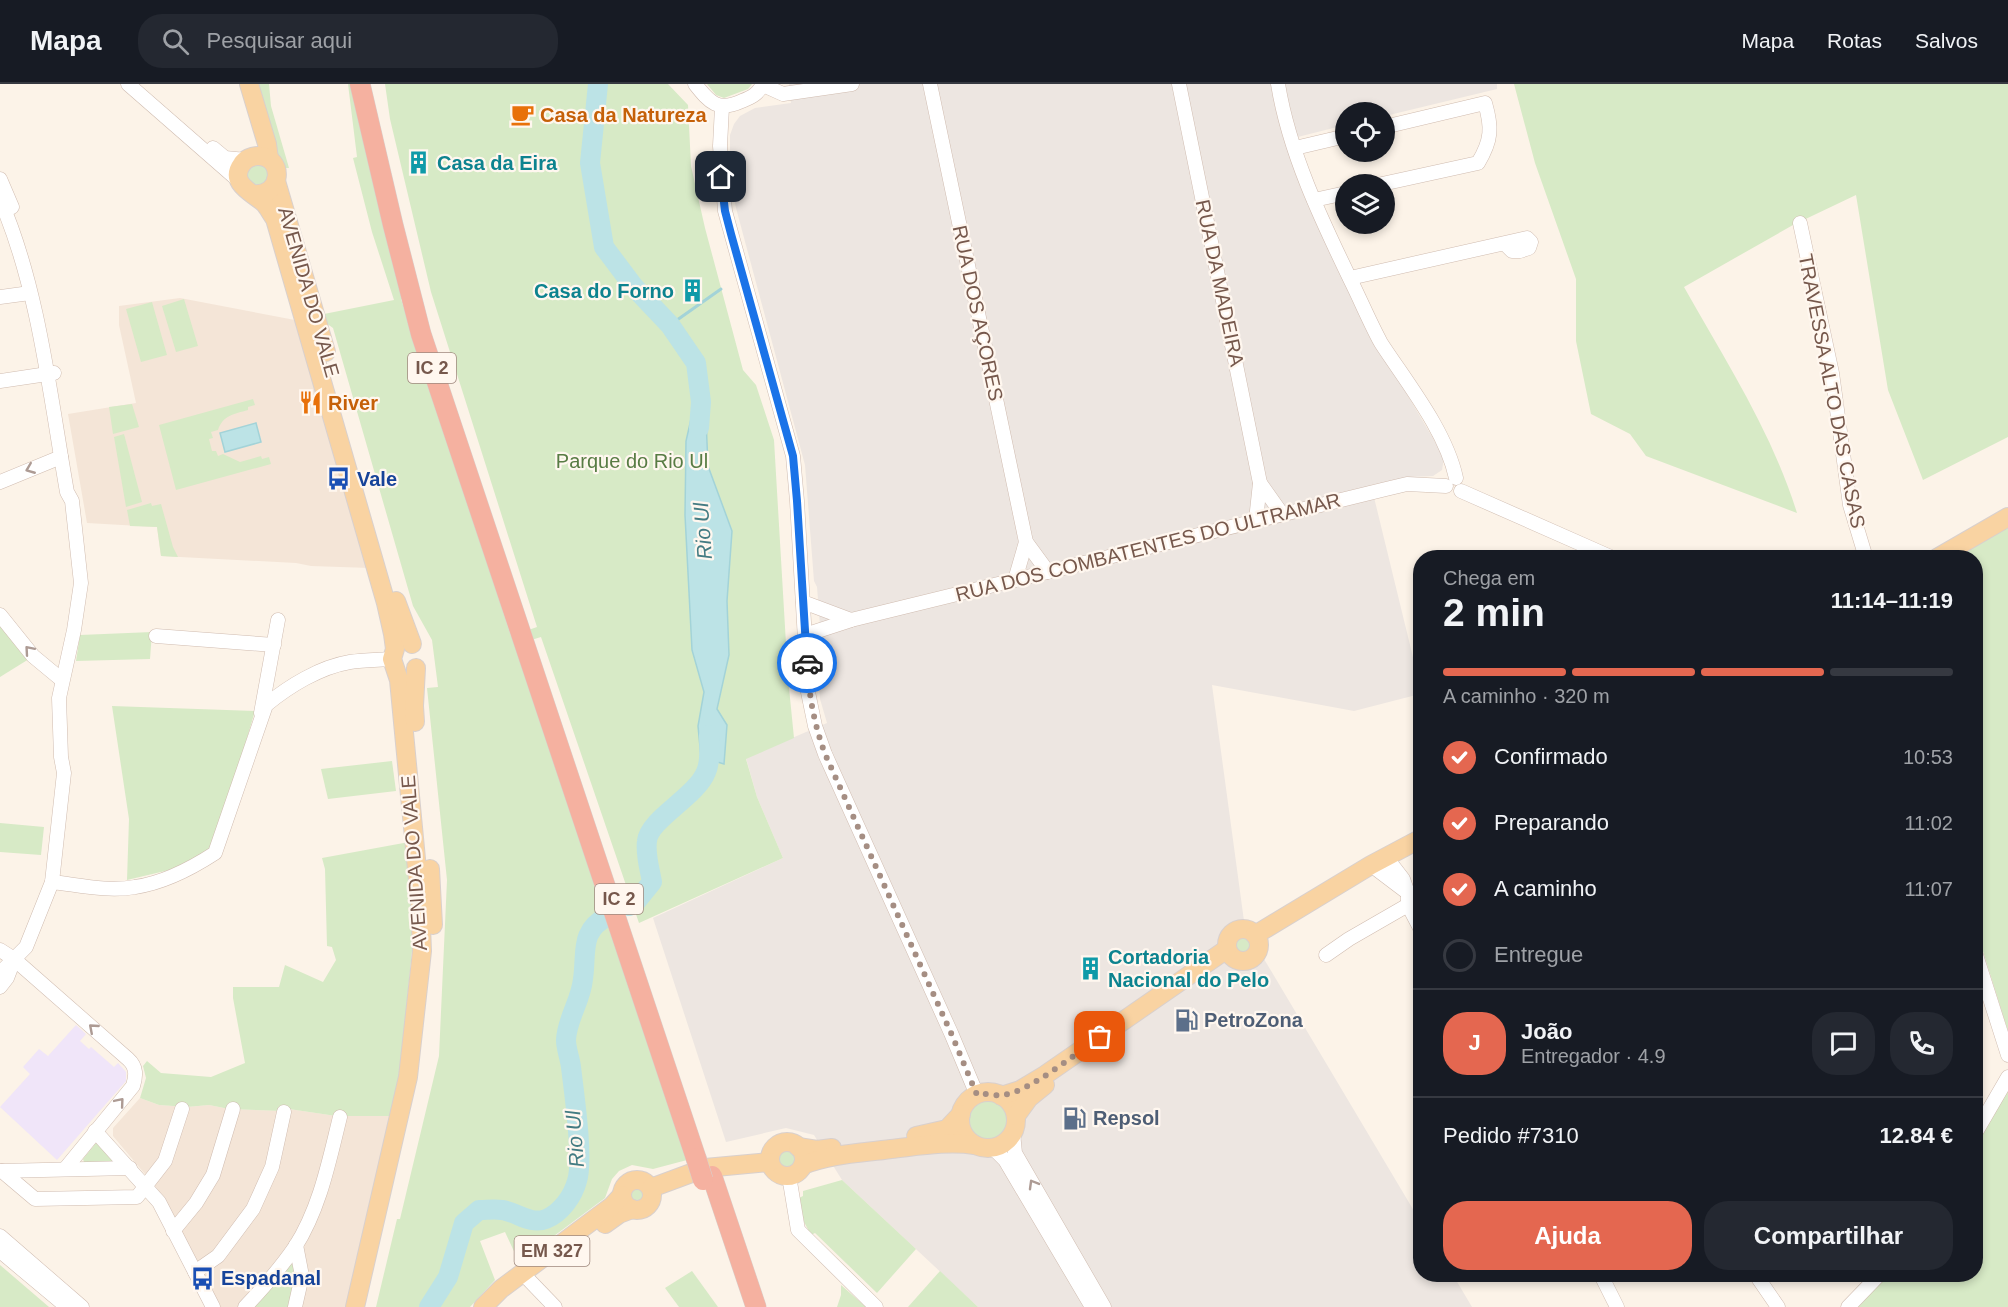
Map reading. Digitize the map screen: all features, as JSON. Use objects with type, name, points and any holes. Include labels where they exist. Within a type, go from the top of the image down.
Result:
[{"type":"highway","name":"IC 2","points":[[360,84],[421,334],[700,1156],[756,1307]]},
{"type":"highway","name":"IC 2","points":[[369,84],[428,332],[700,1156]]},
{"type":"highway","name":"IC 2","points":[[708,1178],[747,1307]]},
{"type":"main road","name":"AVENIDA DO VALE","points":[[237,84],[254,139],[255,158]]},
{"type":"main road","name":"AVENIDA DO VALE","points":[[249,84],[267,144],[255,158],[239,170],[245,188],[266,205],[275,219],[375,564],[393,634],[420,901],[422,951],[408,1077],[355,1307]]},
{"type":"main road","name":"AVENIDA DO VALE","points":[[255,158],[276,169],[276,181],[396,601],[412,644],[418,648],[421,656],[416,668],[414,706],[433,899],[434,951],[420,1079],[368,1307]]},
{"type":"main road","name":"AVENIDA DO VALE","points":[[245,188],[258,195],[269,191],[276,181]]},
{"type":"main road","points":[[1952,550],[2008,517]]},
{"type":"main road","points":[[412,644],[403,643],[394,658],[405,671],[416,668]]},
{"type":"main road","points":[[1230,953],[1243,961],[1253,958],[1259,944],[1255,934],[1413,843]]},
{"type":"main road","points":[[1001,1096],[1020,1090],[1045,1075],[1230,953]]},
{"type":"main road","points":[[1015,1124],[1013,1108],[1001,1096],[993,1093],[977,1095],[964,1106],[961,1114],[947,1129],[927,1135],[817,1150],[798,1147],[789,1142],[779,1144],[772,1152],[770,1162],[774,1171],[783,1176],[816,1159],[956,1142],[984,1148],[1002,1145],[1015,1124],[1029,1098],[1230,953]]},
{"type":"main road","points":[[961,1114],[962,1131],[975,1145]]},
{"type":"main road","points":[[796,1170],[803,1155],[798,1147]]},
{"type":"main road","name":"EM 327","points":[[497,1307],[528,1279],[619,1214],[627,1202],[624,1186],[631,1180],[640,1180],[651,1188],[705,1168],[770,1162]]},
{"type":"main road","name":"EM 327","points":[[483,1307],[501,1289],[612,1206],[627,1202]]},
{"type":"street","points":[[128,84],[245,188]]},
{"type":"street","points":[[142,84],[225,158],[255,158]]},
{"type":"street","points":[[695,84],[712,103],[722,107],[756,95],[763,85],[783,94],[852,84]]},
{"type":"street","name":"RUA DOS AÇORES","points":[[930,84],[1026,542],[1048,572]]},
{"type":"street","name":"RUA DA MADEIRA","points":[[1179,84],[1260,483],[1256,520]]},
{"type":"street","points":[[1278,84],[1282,110],[1314,200],[1380,341],[1412,388],[1452,459],[1455,485],[1595,550]]},
{"type":"street","points":[[1395,124],[1485,103],[1491,125],[1486,149],[1478,162],[1395,181]]},
{"type":"street","points":[[722,107],[720,147],[725,211],[793,456],[808,692],[815,726],[825,754],[977,1095]]},
{"type":"street","points":[[1295,148],[1335,139]]},
{"type":"street","points":[[0,179],[17,218],[32,267],[50,373],[61,457],[67,492],[72,501]]},
{"type":"street","points":[[1314,200],[1335,195]]},
{"type":"street","points":[[0,199],[9,221],[30,293],[75,490],[72,501],[81,583],[74,630],[58,698],[64,773],[52,882],[26,947],[0,973]]},
{"type":"street","name":"TRAVESSA ALTO DAS CASAS","points":[[1800,223],[1832,373],[1850,505],[1864,550]]},
{"type":"street","points":[[1350,278],[1505,244]]},
{"type":"street","points":[[0,297],[30,293]]},
{"type":"street","points":[[0,381],[50,373]]},
{"type":"street","points":[[0,482],[61,457]]},
{"type":"street","name":"RUA DA MADEIRA","points":[[1260,483],[1282,514]]},
{"type":"street","name":"RUA DOS COMBATENTES DO ULTRAMAR","points":[[805,635],[851,620],[1407,484],[1455,485]]},
{"type":"street","name":"RUA DOS AÇORES","points":[[1015,580],[1026,542]]},
{"type":"street","points":[[803,602],[851,620]]},
{"type":"street","points":[[0,615],[33,656],[62,680]]},
{"type":"street","points":[[261,718],[260,710],[278,620]]},
{"type":"street","points":[[156,636],[274,645]]},
{"type":"street","points":[[52,882],[134,888],[160,881],[203,861],[215,853],[266,705],[285,690],[327,669],[348,663],[394,658]]},
{"type":"street","points":[[0,987],[7,978],[45,882],[56,771],[61,757]]},
{"type":"street","points":[[1326,955],[1412,898],[1378,861]]},
{"type":"street","points":[[0,950],[14,959],[128,1059],[135,1069],[136,1077],[133,1086],[65,1169]]},
{"type":"street","points":[[1983,977],[2008,1055]]},
{"type":"street","points":[[1983,1120],[2008,1077]]},
{"type":"street","points":[[1,1171],[35,1199],[137,1197],[165,1161],[182,1108]]},
{"type":"street","points":[[173,1231],[196,1203],[213,1175],[233,1109]]},
{"type":"street","points":[[195,1272],[218,1256],[253,1209],[272,1167],[284,1112]]},
{"type":"street","points":[[245,1307],[273,1278],[296,1245],[321,1190],[340,1117]]},
{"type":"street","points":[[1015,1124],[1015,1153],[1104,1307]]},
{"type":"street","points":[[95,1131],[159,1202],[213,1307]]},
{"type":"street","points":[[993,1148],[1005,1160],[1092,1307]]},
{"type":"street","points":[[1,1171],[130,1168]]},
{"type":"street","points":[[796,1170],[798,1230],[876,1307]]},
{"type":"street","points":[[0,1236],[82,1307]]},
{"type":"street","points":[[295,1307],[302,1276],[296,1245]]},
{"type":"street","points":[[0,1251],[67,1307]]},
{"type":"street","points":[[528,1279],[555,1307]]},
{"type":"street","points":[[1604,1282],[1617,1307]]},
{"type":"street","points":[[1761,1282],[1778,1307]]},
{"type":"street","points":[[1848,1307],[1869,1282]]},
{"type":"shaded area","points":[[789,84],[1497,84],[1497,89],[1395,114],[1395,102],[1335,102],[1335,128],[1286,140],[1358,311],[1444,457],[1442,470],[1433,476],[1410,477],[1371,485],[1413,657],[1413,696],[1354,711],[1212,685],[1244,921],[1242,922],[1413,1209],[1413,1282],[1457,1282],[1472,1307],[978,1307],[842,1180],[814,1135],[786,1128],[726,1142],[653,918],[783,858],[757,797],[746,758],[827,723],[820,699],[816,648],[821,638],[805,465],[733,192],[730,135],[740,116],[755,108],[791,103]]},
{"type":"shaded area","points":[[180,298],[295,320],[370,568],[161,556],[157,527],[87,523],[68,414],[136,403],[119,325],[119,306]]},
{"type":"shaded area","points":[[76,1025],[86,1034],[80,1041],[89,1049],[91,1047],[114,1067],[118,1063],[126,1072],[126,1081],[57,1160],[0,1107],[30,1074],[23,1067],[39,1049],[48,1056]]},
{"type":"shaded area","points":[[140,1098],[159,1105],[187,1107],[209,1105],[229,1109],[282,1111],[289,1109],[336,1116],[391,1116],[346,1307],[219,1307],[165,1198],[113,1136],[113,1128]]},
{"type":"green space","points":[[258,84],[269,84],[271,106],[289,168],[282,168]]},
{"type":"green space","name":"Parque do Rio Ul","points":[[348,84],[353,84],[404,298],[401,299],[511,636],[537,627],[431,292],[390,119],[385,84],[668,84],[688,105],[691,166],[705,228],[743,370],[756,385],[774,440],[788,678],[794,738],[746,759],[757,797],[783,858],[639,923],[541,637],[515,645],[687,1160],[653,1169],[632,1165],[619,1171],[612,1179],[605,1198],[519,1262],[505,1232],[480,1241],[495,1280],[470,1307],[376,1307],[397,1219],[400,1219],[439,1056],[447,880],[427,688],[438,687],[432,640],[413,606],[333,328],[326,323],[324,314],[394,300],[372,232],[353,158],[357,157]]},
{"type":"green space","points":[[707,84],[752,84],[748,89],[724,98],[716,95]]},
{"type":"green space","points":[[1514,84],[2008,84],[2008,437],[1923,480],[1888,390],[1856,195],[1793,225],[1684,287],[1761,425],[1787,483],[1797,513],[1646,456],[1630,434],[1591,414],[1576,341],[1576,279],[1535,163]]},
{"type":"green space","points":[[258,164],[266,167],[269,175],[266,183],[258,186],[250,183],[247,175],[250,167]]},
{"type":"green space","points":[[184,299],[198,346],[176,352],[162,306]]},
{"type":"green space","points":[[152,302],[167,355],[141,362],[126,309]]},
{"type":"green space","points":[[253,399],[255,405],[230,416],[223,421],[218,430],[211,432],[213,438],[209,439],[212,451],[216,451],[218,456],[223,454],[240,462],[261,456],[262,459],[269,457],[271,464],[176,490],[159,425]]},
{"type":"green space","points":[[132,404],[139,427],[113,434],[109,407]]},
{"type":"green space","points":[[124,434],[142,502],[126,507],[114,437]]},
{"type":"green space","points":[[151,503],[152,506],[161,504],[178,557],[161,556],[157,527],[130,526],[127,510]]},
{"type":"green space","points":[[2008,527],[2008,1031],[1983,951],[1983,550],[1969,550]]},
{"type":"green space","points":[[0,622],[29,659],[0,677]]},
{"type":"green space","points":[[152,632],[150,659],[76,661],[80,635]]},
{"type":"green space","points":[[112,706],[255,711],[215,846],[198,861],[127,880],[129,819]]},
{"type":"green space","points":[[392,761],[396,791],[328,799],[321,769]]},
{"type":"green space","points":[[0,823],[44,827],[41,855],[0,852]]},
{"type":"green space","points":[[409,842],[413,903],[412,951],[400,1071],[391,1116],[336,1116],[289,1109],[282,1111],[229,1109],[209,1105],[187,1107],[159,1105],[140,1098],[146,1078],[143,1066],[147,1061],[161,1073],[211,1077],[245,1063],[233,987],[279,987],[285,965],[323,982],[336,960],[332,947],[327,946],[325,869],[322,858]]},
{"type":"green space","points":[[1238,936],[1246,936],[1251,941],[1249,952],[1238,954],[1233,949],[1233,941]]},
{"type":"green space","points":[[2008,1091],[2008,1307],[1857,1307],[1880,1282],[1983,1282],[1983,1132]]},
{"type":"green space","points":[[989,1100],[1003,1106],[1009,1120],[1003,1134],[989,1140],[975,1134],[969,1120],[975,1106]]},
{"type":"green space","points":[[96,1143],[100,1143],[114,1159],[113,1162],[84,1162],[83,1159]]},
{"type":"green space","points":[[787,1149],[793,1152],[796,1158],[793,1164],[787,1167],[781,1164],[778,1158],[781,1152]]},
{"type":"green space","points":[[842,1180],[916,1249],[877,1293],[815,1233],[811,1235],[804,1222],[799,1198],[803,1196],[803,1191]]},
{"type":"green space","points":[[635,1188],[641,1188],[646,1196],[644,1202],[635,1204],[630,1199],[630,1193]]},
{"type":"green space","points":[[294,1256],[297,1277],[290,1307],[251,1307]]},
{"type":"green space","points":[[0,1265],[49,1307],[0,1307]]},
{"type":"green space","points":[[692,1271],[718,1307],[679,1307],[665,1288]]},
{"type":"green space","points":[[940,1271],[978,1307],[908,1307]]},
{"type":"green space","points":[[841,1285],[866,1307],[837,1307]]},
{"type":"water","points":[[701,402],[706,419],[708,466],[732,531],[727,601],[729,655],[717,709],[727,725],[724,764],[701,757],[698,726],[704,692],[692,650],[685,515],[686,441],[694,406]]},
{"type":"water","points":[[256,423],[261,442],[225,452],[220,433]]},
{"type":"waterway","name":"Rio Ul","points":[[598,84],[590,163],[604,247],[634,287],[670,325],[696,363],[701,402],[699,428]]},
{"type":"waterway","points":[[670,325],[721,289]]},
{"type":"waterway","name":"Rio Ul","points":[[629,906],[635,903],[652,882],[647,851],[650,833],[656,824],[693,790],[708,768],[709,735]]},
{"type":"waterway","name":"Rio Ul","points":[[429,1307],[448,1277],[464,1223],[479,1210],[502,1210],[529,1219],[546,1219],[557,1213],[573,1192],[579,1171],[579,1142],[571,1067],[566,1043],[567,1032],[582,987],[588,935],[592,928],[608,916]]},
{"type":"way so far","points":[[807,663],[808,692],[815,726],[825,754],[977,1095],[993,1093],[1001,1096],[1020,1090],[1100,1037]]},
{"type":"place","name":"Casa da Natureza","points":[[522,115]]},
{"type":"place","name":"Casa da Eira","points":[[419,163]]},
{"type":"place","name":"Casa do Forno","points":[[692,291]]},
{"type":"place","name":"River","points":[[310,403]]},
{"type":"place","name":"Vale","points":[[339,479]]},
{"type":"place","name":"Cortadoria Nacional do Pelo","points":[[1090,968]]},
{"type":"place","name":"PetroZona","points":[[1186,1020]]},
{"type":"place","name":"Repsol","points":[[1075,1118]]},
{"type":"place","name":"Espadanal","points":[[203,1278]]},
{"type":"route","points":[[721,177],[725,211],[793,456],[807,663]]}]
